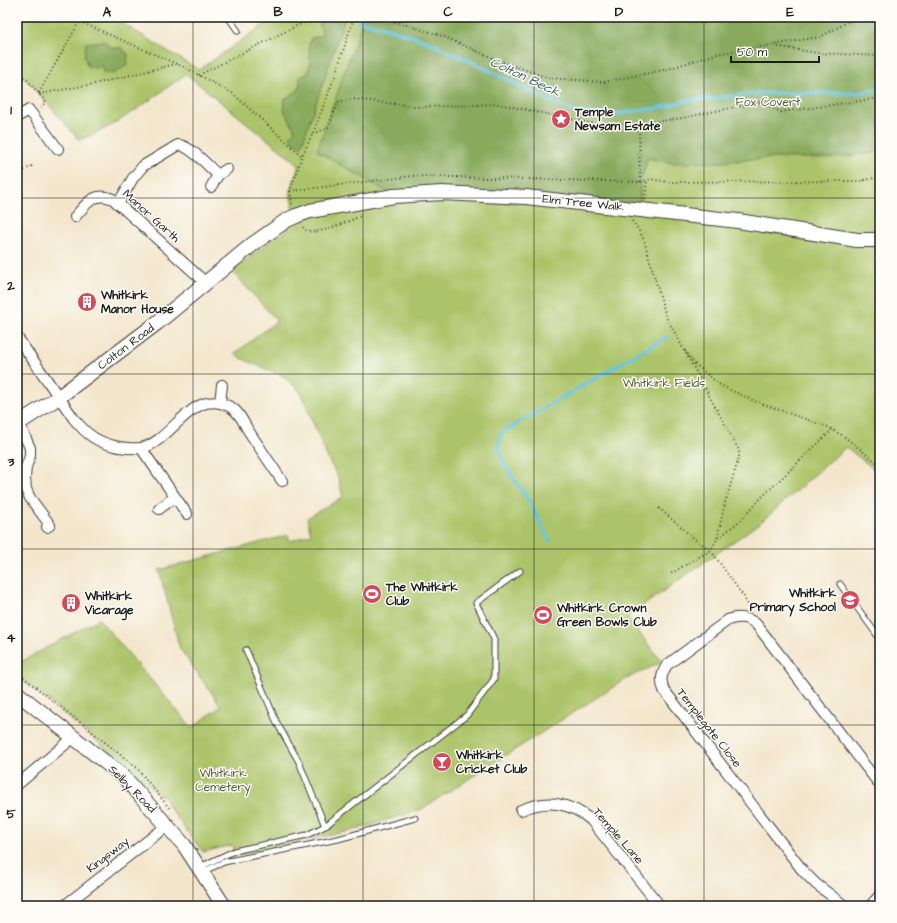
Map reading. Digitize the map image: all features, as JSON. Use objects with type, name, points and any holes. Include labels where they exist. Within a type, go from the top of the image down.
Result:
[{"type":"street","points":[[17,117],[28,110],[58,149]]},
{"type":"street","points":[[118,204],[133,178],[143,166],[178,145],[188,148],[218,175]]},
{"type":"street","points":[[211,187],[218,175],[227,169]]},
{"type":"street","name":"Elm Tree Walk","points":[[291,218],[310,211],[394,196],[442,193],[526,197],[730,220],[857,240],[880,240]]},
{"type":"street","name":"Manor Garth","points":[[75,217],[91,200],[96,197],[108,197],[113,199],[206,283]]},
{"type":"street","name":"Colton Road","points":[[18,423],[59,397],[157,323],[253,244],[291,218]]},
{"type":"street","points":[[17,338],[74,419],[93,439],[112,446],[141,448],[158,439],[192,410],[205,403],[220,403],[232,408],[241,417],[246,428],[282,481]]},
{"type":"street","points":[[220,403],[222,385]]},
{"type":"street","points":[[18,423],[30,448],[30,456],[26,467],[26,489],[30,498],[50,525],[47,527]]},
{"type":"street","points":[[141,448],[187,514]]},
{"type":"street","points":[[159,509],[175,497]]},
{"type":"street","name":"Templegate Close","points":[[756,624],[750,619],[743,617],[735,617],[728,620],[667,665],[663,671],[661,684],[664,690],[803,871],[816,884],[845,906]]},
{"type":"street","points":[[756,624],[880,785]]},
{"type":"street","name":"Selby Road","points":[[17,693],[124,777],[168,825],[184,845],[224,906]]},
{"type":"street","points":[[17,785],[74,738]]},
{"type":"street","name":"Temple Lane","points":[[521,810],[536,804],[550,803],[568,806],[584,814],[591,820],[660,906]]},
{"type":"street","name":"Kingsway","points":[[64,906],[168,825]]},
{"type":"street","points":[[870,906],[880,895]]},
{"type":"lane","points":[[228,17],[238,31]]},
{"type":"lane","points":[[201,869],[234,851],[307,835],[326,826],[467,715],[494,678],[494,639],[476,603],[520,571]]},
{"type":"lane","points":[[840,584],[880,639]]},
{"type":"lane","points":[[246,650],[277,723],[298,762],[326,826]]},
{"type":"lane","points":[[201,869],[224,862],[338,839],[415,818]]},
{"type":"path","points":[[69,17],[176,64],[232,93],[302,156]]},
{"type":"path","points":[[39,94],[82,17]]},
{"type":"path","points":[[199,76],[314,17]]},
{"type":"path","points":[[354,17],[335,76],[314,133],[302,156],[290,191],[293,212],[291,218],[309,233],[322,231],[367,214]]},
{"type":"path","points":[[379,17],[440,35],[497,60],[549,78],[604,82],[664,70],[717,54],[820,37],[857,17]]},
{"type":"path","points":[[770,45],[818,53],[880,56]]},
{"type":"path","points":[[39,94],[94,84],[176,64]]},
{"type":"path","points":[[17,73],[28,81],[46,102]]},
{"type":"path","points":[[314,133],[327,129],[338,102],[354,99],[421,108],[498,104],[595,124],[640,124],[677,119],[760,102],[781,112],[880,98]]},
{"type":"path","points":[[640,124],[640,182]]},
{"type":"path","points":[[17,174],[32,166]]},
{"type":"path","points":[[290,191],[413,176],[640,182],[652,179],[668,182],[860,181],[880,177]]},
{"type":"path","points":[[630,219],[644,240],[666,317],[739,450],[739,457],[725,502],[716,539],[711,550],[670,574]]},
{"type":"path","points":[[679,342],[695,364],[720,385],[754,401],[832,430],[845,437],[880,465]]},
{"type":"path","points":[[716,539],[740,521],[763,496],[832,430]]},
{"type":"path","points":[[658,508],[696,540],[711,550],[744,597],[756,624]]},
{"type":"green space","points":[[17,17],[112,17],[199,70],[275,17],[880,17],[880,474],[846,447],[761,522],[627,617],[661,661],[658,664],[629,677],[420,810],[354,830],[235,856],[232,845],[203,852],[167,805],[167,802],[162,795],[158,795],[135,772],[17,676],[17,664],[99,619],[192,728],[221,706],[180,649],[159,570],[288,535],[290,541],[311,534],[307,518],[343,497],[338,477],[329,461],[300,391],[279,374],[249,362],[234,354],[277,321],[232,271],[270,241],[288,230],[287,220],[293,212],[290,191],[299,165],[186,74],[121,120],[93,135],[79,140],[28,81],[17,73]]},
{"type":"green space","points":[[332,17],[345,18],[301,147],[290,137],[295,130],[284,110],[285,99],[299,90],[300,76],[307,74],[310,64],[309,43],[311,38],[321,36],[322,32],[319,24],[323,20]]},
{"type":"green space","name":"Temple Newsam Estate","points":[[364,17],[880,17],[880,152],[831,158],[769,158],[722,162],[671,163],[648,158],[640,182],[640,210],[394,196],[317,151]]},
{"type":"green space","points":[[104,41],[112,48],[122,48],[128,54],[127,65],[113,74],[103,72],[101,65],[97,68],[88,67],[84,57],[86,43]]},
{"type":"waterway","name":"Colton Beck","points":[[358,21],[391,29],[433,44],[548,100],[579,113],[614,114],[658,108],[689,100],[759,93],[860,93],[880,88]]},
{"type":"waterway","points":[[550,541],[531,505],[504,464],[499,448],[499,438],[503,432],[668,336]]},
{"type":"place","name":"Temple Newsam Estate","points":[[561,119]]},
{"type":"place","name":"Whitkirk Manor House","points":[[87,302]]},
{"type":"place","name":"The Whitkirk Club","points":[[372,594]]},
{"type":"place","name":"Whitkirk Primary School","points":[[850,600]]},
{"type":"place","name":"Whitkirk Vicarage","points":[[71,603]]},
{"type":"place","name":"Whitkirk Crown Green Bowls Club","points":[[543,615]]},
{"type":"place","name":"Whitkirk Cricket Club","points":[[442,762]]},
{"type":"park label","name":"Fox Covert","points":[[768,102]]},
{"type":"park label","name":"Whitkirk Fields","points":[[664,383]]},
{"type":"park label","name":"Whitkirk Cemetery","points":[[223,780]]}]
